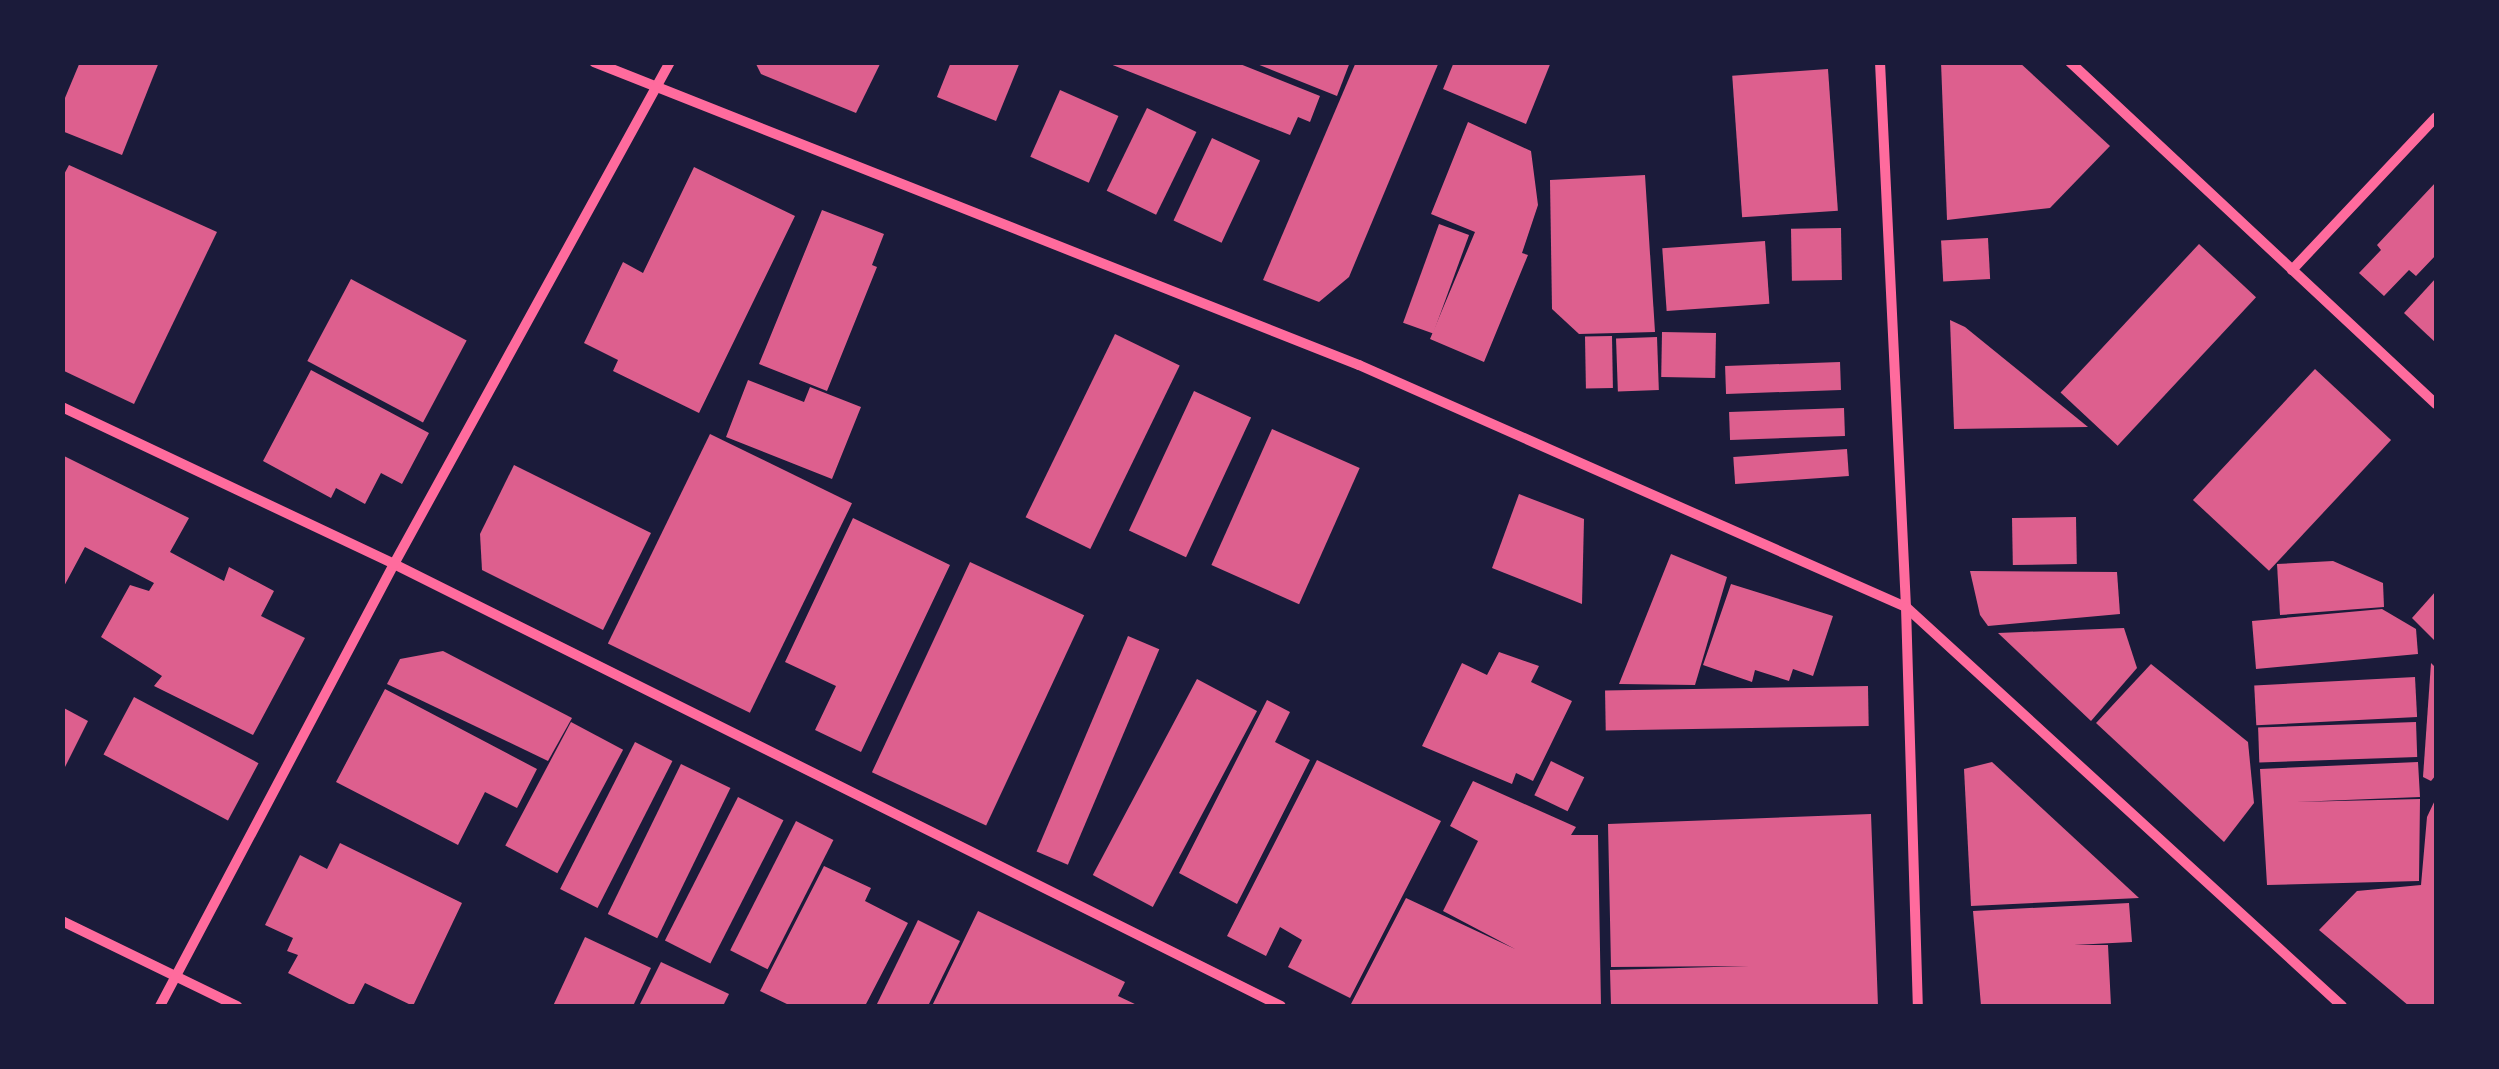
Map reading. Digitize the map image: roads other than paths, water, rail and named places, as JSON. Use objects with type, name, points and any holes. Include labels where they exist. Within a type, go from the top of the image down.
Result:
[{"type":"street","points":[[594,62],[1359,366],[1906,607],[2342,1006]]},
{"type":"street","points":[[160,1006],[394,564],[670,62]]},
{"type":"street","points":[[1880,62],[1906,607],[1918,1006]]},
{"type":"street","points":[[2070,62],[2436,404]]},
{"type":"street","points":[[2292,270],[2436,117]]},
{"type":"street","points":[[62,407],[394,564],[1281,1006]]},
{"type":"street","points":[[62,921],[238,1006]]}]
